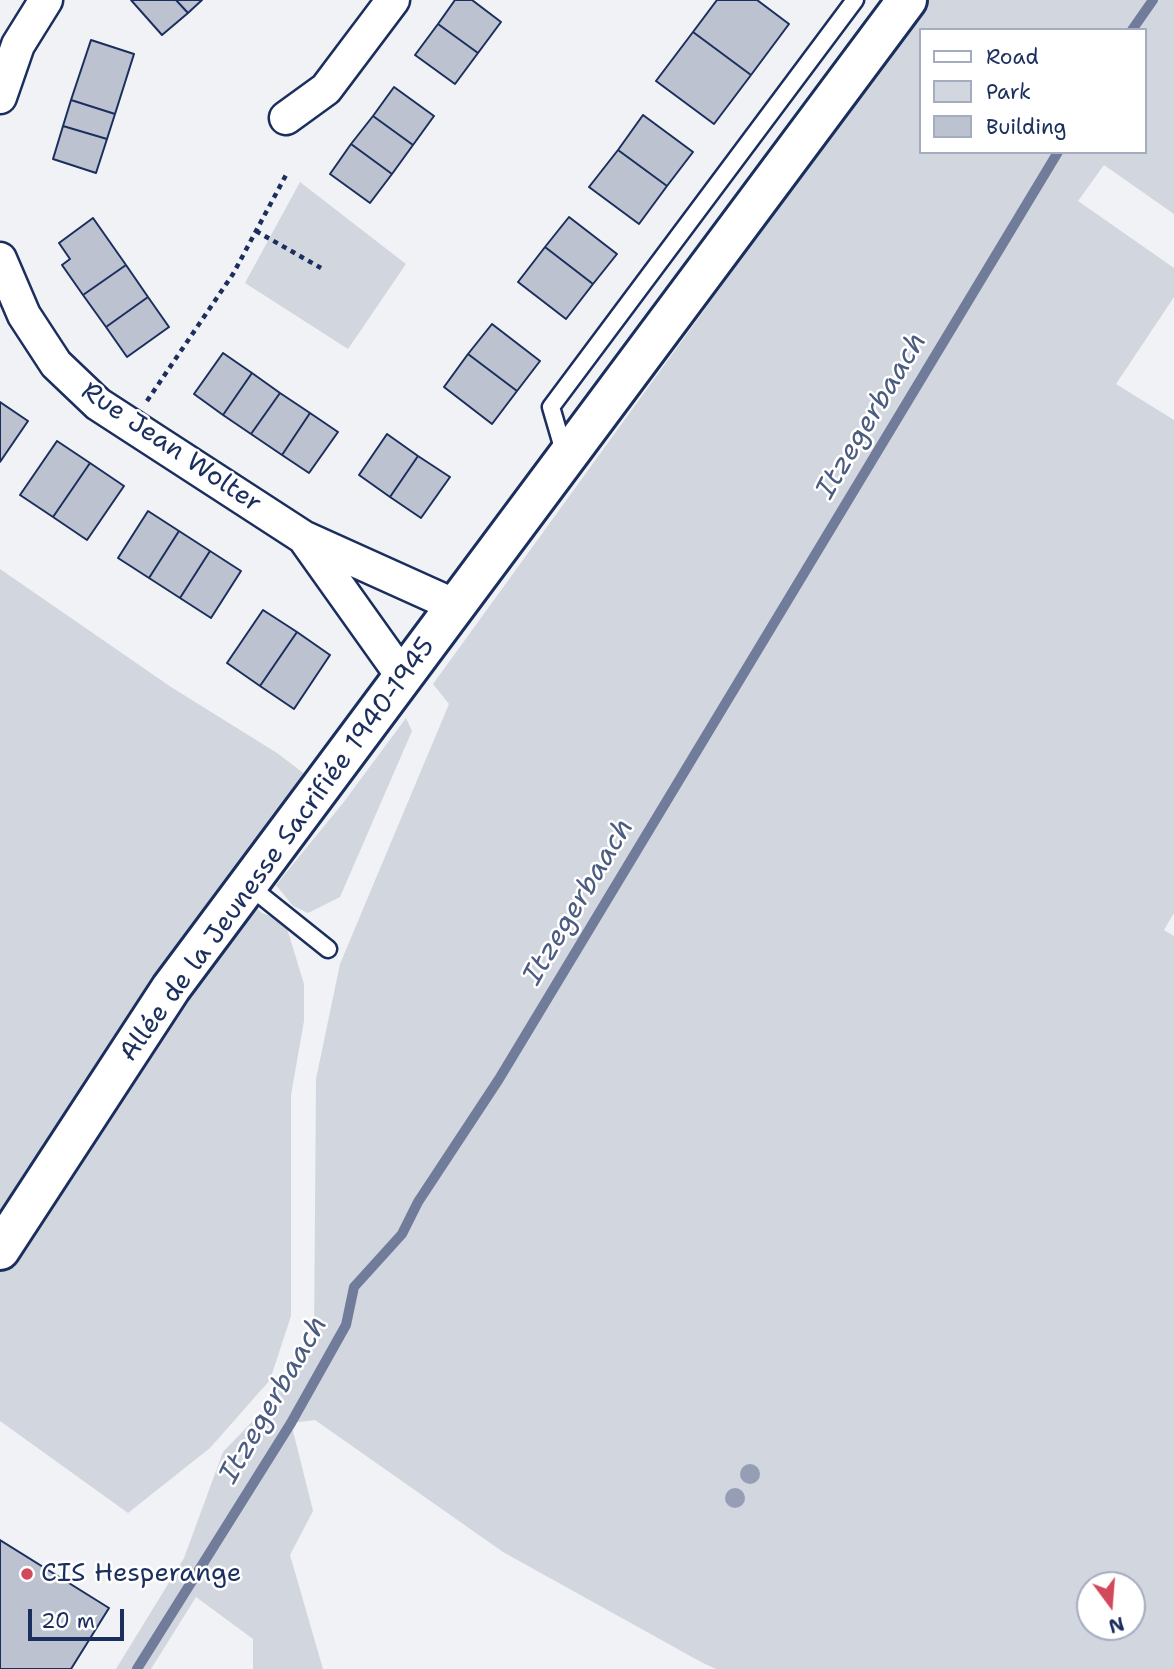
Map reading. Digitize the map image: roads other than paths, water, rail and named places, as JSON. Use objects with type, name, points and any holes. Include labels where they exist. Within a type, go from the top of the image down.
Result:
[{"type":"main road","name":"Allée de la Jeunesse Sacrifiée 1940-1945","points":[[0,1250],[172,988],[907,0]]},
{"type":"street","points":[[0,97],[18,45],[46,0]]},
{"type":"street","points":[[286,118],[326,89],[393,0]]},
{"type":"street","name":"Rue Jean Wolter","points":[[0,259],[12,316],[98,404],[303,537],[456,606]]},
{"type":"street","name":"Rue Jean Wolter","points":[[303,537],[403,677]]},
{"type":"lane","points":[[566,457],[551,407],[855,0]]},
{"type":"lane","points":[[248,885],[328,950]]},
{"type":"waterway","name":"Itzegerbaach","points":[[1133,28],[1153,0]]},
{"type":"waterway","name":"Itzegerbaach","points":[[137,1669],[291,1423],[346,1325],[354,1287],[402,1234],[418,1202],[499,1079],[1057,154]]},
{"type":"place","name":"CIS Hesperange","points":[[27,1574]]}]
